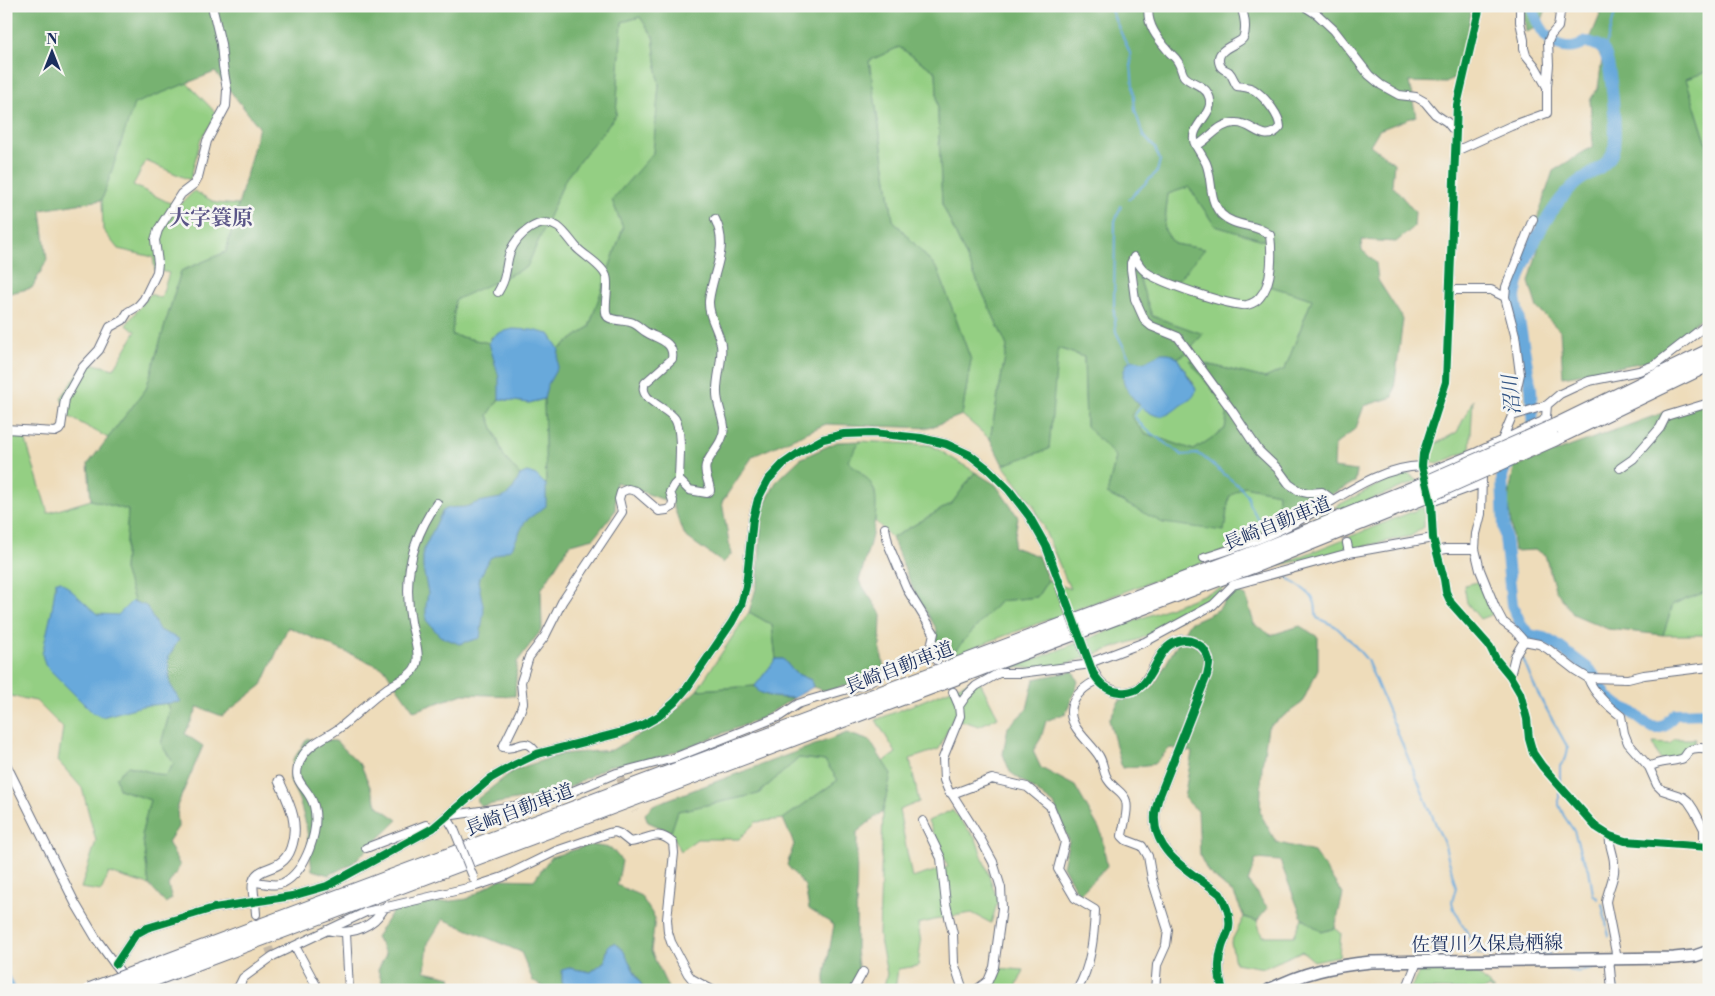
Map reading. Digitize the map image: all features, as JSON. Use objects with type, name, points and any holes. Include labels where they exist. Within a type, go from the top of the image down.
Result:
[{"type":"highway","name":"長崎自動車道","points":[[1555,433],[1709,352]]},
{"type":"highway","name":"長崎自動車道","points":[[90,990],[136,982],[1249,555],[1424,495],[1555,433],[1709,364]]},
{"type":"highway","name":"長崎自動車道","points":[[125,990],[136,982]]},
{"type":"main road","name":"佐賀川久保鳥栖線","points":[[1269,990],[1309,973],[1338,965],[1371,962],[1674,958],[1695,956],[1709,951]]},
{"type":"street","points":[[6,429],[55,432],[59,430],[65,399],[83,367],[99,350],[110,327],[123,320],[128,312],[138,306],[144,299],[158,263],[156,240],[158,230],[181,194],[194,184],[198,177],[202,154],[207,141],[226,106],[228,90],[221,44],[212,6]]},
{"type":"street","points":[[1149,6],[1147,14],[1149,23],[1170,53],[1178,61],[1183,75],[1201,86],[1210,96],[1211,104],[1209,111],[1199,122],[1193,141],[1206,164],[1212,198],[1221,213],[1236,224],[1264,230],[1270,235],[1272,263],[1260,297],[1246,305],[1236,304],[1180,288],[1160,280],[1146,272],[1134,257],[1131,269],[1135,299],[1145,321],[1151,326],[1178,337],[1259,451],[1278,469],[1289,484],[1299,491],[1308,493],[1322,492],[1332,504]]},
{"type":"street","points":[[1196,146],[1202,144],[1218,129],[1228,124],[1238,123],[1247,125],[1256,132],[1264,134],[1271,134],[1280,127],[1278,116],[1257,92],[1252,88],[1237,86],[1227,71],[1219,65],[1219,59],[1224,50],[1240,42],[1244,37],[1244,16],[1241,6]]},
{"type":"street","points":[[1304,6],[1318,15],[1334,30],[1369,75],[1381,85],[1399,95],[1416,97],[1425,102],[1456,133]]},
{"type":"street","points":[[1480,6],[1458,105],[1446,382],[1425,444],[1423,469],[1424,495],[1446,592],[1450,603],[1490,648],[1496,659],[1510,676],[1522,699],[1527,719],[1528,739],[1533,753],[1550,776],[1596,827],[1610,836],[1625,841],[1706,847],[1704,829],[1691,805],[1683,797],[1662,790],[1657,785],[1650,767],[1628,743],[1621,716],[1607,706],[1593,689],[1588,678]]},
{"type":"street","points":[[1520,6],[1520,22],[1524,35],[1526,55],[1547,88]]},
{"type":"street","points":[[1456,151],[1511,126],[1547,113],[1549,38],[1558,27],[1560,13],[1565,6]]},
{"type":"street","points":[[498,292],[506,275],[507,261],[514,244],[524,233],[535,226],[545,223],[561,230],[576,248],[602,270],[606,276],[608,286],[605,309],[609,318],[632,322],[666,342],[672,350],[672,359],[657,371],[643,387],[644,393],[649,399],[666,410],[677,423],[679,433],[679,480],[684,488],[707,493],[710,491],[710,484],[706,474],[706,465],[723,436],[722,418],[716,390],[722,349],[709,307],[720,253],[720,228],[715,219]]},
{"type":"street","points":[[1502,440],[1512,416],[1520,374],[1515,334],[1505,297],[1506,287],[1533,219]]},
{"type":"street","points":[[1449,290],[1491,290],[1505,297]]},
{"type":"street","points":[[1512,416],[1547,405],[1560,394],[1574,386],[1640,371],[1655,365],[1709,324]]},
{"type":"street","points":[[1620,468],[1634,459],[1660,428],[1666,416],[1709,403]]},
{"type":"street","points":[[1204,558],[1276,532],[1332,504],[1374,478],[1401,467],[1433,470],[1475,453],[1543,421],[1546,417],[1547,405]]},
{"type":"street","points":[[116,964],[136,934],[147,928],[214,908],[292,896],[327,886],[433,828],[492,778],[516,764],[537,754],[623,732],[643,725],[659,716],[687,688],[727,630],[741,605],[746,586],[753,519],[758,499],[768,480],[783,464],[803,450],[823,440],[844,434],[873,433],[921,438],[946,444],[970,455],[988,469],[1009,490],[1029,516],[1046,546],[1088,660],[1098,680],[1104,686],[1113,691],[1123,693],[1134,690],[1145,682],[1164,652],[1173,643],[1187,640],[1196,642],[1205,650],[1209,662],[1207,675],[1158,800],[1155,815],[1160,842],[1169,855],[1220,894],[1225,903],[1229,914],[1229,928],[1218,961],[1219,979],[1223,990]]},
{"type":"street","points":[[1475,453],[1482,476],[1481,514],[1476,534],[1475,549],[1483,581],[1503,622],[1524,641],[1539,644],[1548,649],[1574,670],[1588,678],[1628,679],[1644,675],[1709,668]]},
{"type":"street","points":[[537,754],[533,746],[528,744],[523,743],[508,749],[503,747],[523,703],[521,682],[529,657],[544,636],[562,602],[622,512],[619,499],[621,492],[628,489],[636,491],[659,511],[667,510],[672,507],[673,501],[670,492],[679,480]]},
{"type":"street","points":[[1424,495],[1482,483]]},
{"type":"street","points":[[253,882],[272,885],[283,883],[300,868],[313,842],[316,820],[314,805],[308,791],[300,783],[296,775],[297,767],[303,755],[320,739],[340,728],[385,690],[407,676],[418,662],[418,652],[410,618],[407,589],[408,576],[418,538],[437,503]]},
{"type":"street","points":[[885,528],[889,546],[908,591],[934,633],[930,650]]},
{"type":"street","points":[[959,706],[976,686],[999,673],[1020,673],[1088,660],[1145,642],[1213,605],[1233,585],[1349,553],[1433,538]]},
{"type":"street","points":[[1347,543],[1349,553]]},
{"type":"street","points":[[1436,551],[1475,549]]},
{"type":"street","points":[[1510,676],[1515,656],[1524,641]]},
{"type":"street","points":[[446,816],[515,806],[561,796],[618,775],[674,758],[780,716],[798,704],[865,684],[918,653],[930,650]]},
{"type":"street","points":[[930,650],[938,660]]},
{"type":"street","points":[[1098,680],[1080,690],[1074,700],[1072,718],[1076,727],[1100,757],[1110,784],[1122,793],[1126,801],[1122,836],[1126,840],[1142,846],[1148,856],[1152,879],[1168,930],[1166,945],[1158,965],[1155,990]]},
{"type":"street","points":[[953,692],[959,706],[959,720],[943,758],[944,780],[993,862],[1001,888],[1002,908],[994,967],[988,981],[976,990]]},
{"type":"street","points":[[1650,767],[1659,762],[1682,759],[1692,749],[1709,749]]},
{"type":"street","points":[[6,764],[75,903],[97,940],[116,964],[136,982]]},
{"type":"street","points":[[952,794],[992,779],[1027,787],[1050,806],[1065,842],[1058,869],[1075,898],[1095,910],[1094,930],[1085,977],[1077,990]]},
{"type":"street","points":[[256,914],[253,882],[256,876],[262,871],[283,862],[288,856],[294,838],[295,824],[292,811],[279,781]]},
{"type":"street","points":[[446,816],[454,829],[475,883]]},
{"type":"street","points":[[923,821],[941,858],[946,904],[953,934],[954,963],[963,990]]},
{"type":"street","points":[[366,848],[426,824],[433,828]]},
{"type":"street","points":[[234,990],[238,988],[243,978],[272,954],[295,946],[366,912],[503,877],[556,851],[615,832],[630,842],[654,835],[661,835],[673,843],[674,853],[667,918],[668,932],[688,974],[712,990]]},
{"type":"street","points":[[1610,836],[1609,841],[1613,852],[1614,871],[1606,902],[1613,958],[1612,990]]},
{"type":"street","points":[[327,930],[346,933],[361,930],[383,911],[386,906]]},
{"type":"street","points":[[346,933],[349,990]]},
{"type":"street","points":[[295,946],[316,990]]},
{"type":"street","points":[[1406,990],[1417,962]]},
{"type":"street","points":[[853,990],[863,972]]},
{"type":"green space","points":[[6,6],[1472,6],[1461,74],[1446,83],[1409,82],[1416,116],[1379,130],[1370,145],[1394,163],[1392,185],[1415,212],[1414,227],[1396,242],[1361,240],[1362,250],[1376,263],[1378,280],[1403,319],[1393,397],[1364,406],[1356,428],[1335,445],[1334,468],[1357,471],[1355,482],[1285,518],[1277,516],[1278,493],[1244,486],[1229,497],[1224,531],[1163,523],[1107,494],[1116,457],[1086,426],[1084,357],[1058,348],[1049,449],[1003,465],[990,439],[1007,346],[942,204],[936,72],[899,47],[869,61],[893,220],[938,270],[971,360],[962,415],[929,428],[826,424],[753,456],[722,502],[731,555],[723,563],[685,536],[672,503],[616,482],[615,511],[594,538],[570,544],[541,590],[542,629],[517,662],[515,696],[463,694],[414,711],[385,669],[288,627],[262,685],[222,716],[198,707],[185,734],[203,746],[177,806],[178,827],[168,842],[180,866],[168,885],[172,899],[165,903],[149,885],[142,832],[150,800],[119,789],[116,777],[128,766],[165,776],[174,764],[161,744],[170,711],[124,570],[128,510],[91,500],[88,464],[146,389],[181,271],[226,252],[259,127],[215,72],[134,104],[102,200],[41,210],[47,260],[32,288],[6,294]],"holes":[[[640,17],[653,36],[659,85],[653,153],[612,200],[623,228],[589,327],[538,365],[544,399],[546,485],[523,501],[520,475],[504,457],[488,415],[520,360],[489,343],[452,335],[455,300],[527,267],[566,178],[616,115],[622,22]],[[1189,187],[1215,226],[1270,242],[1263,284],[1312,299],[1285,369],[1265,378],[1189,360],[1228,410],[1225,429],[1194,450],[1144,433],[1131,416],[1139,404],[1129,361],[1141,362],[1165,354],[1173,355],[1177,358],[1185,354],[1203,334],[1152,316],[1139,278],[1175,283],[1205,249],[1174,244],[1164,229],[1168,194]]]},
{"type":"green space","points":[[1523,6],[1547,6],[1540,26],[1526,32]]},
{"type":"green space","points":[[1597,6],[1709,6],[1709,71],[1686,79],[1709,151],[1709,311],[1650,361],[1563,377],[1560,331],[1537,308],[1529,282],[1538,249],[1536,222],[1553,171],[1593,146],[1590,100],[1598,88],[1602,59],[1590,39],[1600,15]]},
{"type":"green space","points":[[640,17],[653,36],[659,85],[653,154],[612,200],[623,228],[589,327],[559,349],[549,334],[491,337],[489,343],[452,335],[455,299],[527,266],[566,178],[616,115],[622,22]]},
{"type":"green space","points":[[899,47],[936,72],[942,204],[1007,346],[990,439],[962,415],[971,360],[938,270],[893,220],[869,61]]},
{"type":"green space","points":[[1709,71],[1709,151],[1686,79]]},
{"type":"green space","points":[[187,83],[218,115],[201,138],[190,180],[146,161],[133,185],[178,207],[194,191],[216,203],[238,205],[226,252],[181,271],[146,389],[108,438],[68,416],[61,398],[86,362],[114,369],[136,331],[126,325],[150,294],[161,298],[169,273],[155,270],[153,257],[118,249],[103,230],[102,200],[133,104]]},
{"type":"green space","points":[[1189,187],[1215,226],[1270,242],[1264,284],[1312,299],[1285,369],[1265,378],[1190,360],[1228,410],[1225,429],[1194,450],[1144,433],[1131,416],[1139,404],[1141,406],[1194,384],[1177,358],[1185,354],[1203,334],[1152,316],[1139,277],[1204,249],[1174,244],[1164,229],[1168,194]]},
{"type":"green space","points":[[1057,348],[1084,357],[1086,425],[1116,457],[1107,494],[1224,531],[1229,497],[1244,486],[1278,493],[1277,516],[1285,518],[1202,563],[950,656],[1000,601],[1037,597],[1048,580],[1070,589],[1034,506],[1003,465],[1049,449]]},
{"type":"green space","points":[[1709,396],[1709,591],[1673,604],[1663,635],[1608,629],[1573,614],[1555,589],[1545,555],[1536,550],[1514,551],[1508,501],[1514,467]]},
{"type":"green space","points":[[499,399],[529,403],[544,399],[546,485],[536,475],[527,472],[520,475],[504,457],[488,415]]},
{"type":"green space","points":[[1473,400],[1470,450],[1438,464],[1430,462],[1430,447],[1457,432]]},
{"type":"green space","points":[[6,433],[25,438],[48,513],[91,500],[128,510],[124,570],[170,711],[161,744],[174,763],[165,776],[129,766],[119,789],[150,800],[142,832],[149,885],[109,873],[101,891],[81,888],[96,841],[82,788],[58,761],[63,728],[36,701],[6,695]]},
{"type":"green space","points":[[860,441],[931,445],[975,472],[952,503],[892,538],[875,521],[875,492],[865,476],[847,461]]},
{"type":"green space","points":[[860,441],[848,461],[871,483],[875,493],[876,514],[859,581],[881,614],[880,646],[884,669],[862,681],[826,691],[813,687],[811,680],[795,673],[783,659],[776,659],[772,625],[749,612],[758,581],[762,510],[776,482],[800,459],[837,442]]},
{"type":"green space","points":[[975,472],[996,485],[1018,517],[1013,547],[1038,556],[1048,580],[1037,597],[1000,601],[950,656],[935,655],[937,630],[913,589],[892,538],[952,503]]},
{"type":"green space","points":[[1399,474],[1409,474],[1418,481],[1284,533]]},
{"type":"green space","points":[[1424,507],[1424,527],[1411,536],[1279,565]]},
{"type":"green space","points":[[1478,582],[1493,614],[1480,619],[1467,603],[1464,585]]},
{"type":"green space","points":[[1226,586],[1207,605],[1140,639],[1057,667],[1012,668]]},
{"type":"green space","points":[[1233,590],[1246,596],[1254,624],[1271,635],[1300,626],[1318,637],[1318,669],[1302,703],[1268,727],[1262,766],[1260,813],[1276,842],[1314,852],[1343,894],[1335,928],[1322,932],[1302,918],[1280,861],[1256,859],[1248,882],[1268,908],[1257,921],[1244,917],[1234,894],[1208,872],[1200,856],[1198,811],[1184,798],[1192,752],[1170,748],[1154,764],[1122,768],[1109,720],[1119,701],[1153,687],[1189,623],[1218,610]]},
{"type":"green space","points":[[1709,591],[1709,635],[1663,635],[1673,604]]},
{"type":"green space","points":[[749,612],[772,625],[776,659],[755,686],[697,690]]},
{"type":"green space","points":[[1073,671],[1078,682],[1066,713],[1046,721],[1041,738],[1033,751],[1041,768],[1075,786],[1101,832],[1107,866],[1079,895],[1063,866],[1069,841],[1054,804],[1010,772],[1003,754],[1008,727],[1027,709],[1034,679]]},
{"type":"green space","points":[[978,678],[998,717],[979,726],[953,718],[939,749],[910,759],[919,802],[899,810],[912,878],[948,867],[928,821],[952,810],[976,839],[998,901],[991,923],[972,913],[918,924],[921,943],[918,966],[898,969],[895,990],[883,990],[887,974],[879,935],[883,811],[891,774],[883,762],[896,753],[876,720]]},
{"type":"green space","points":[[755,686],[768,696],[794,698],[760,719],[664,756],[608,766],[561,792],[481,806],[476,800],[514,770],[562,754],[612,750],[666,719],[697,690]]},
{"type":"green space","points":[[847,733],[870,741],[891,774],[883,811],[857,832],[856,950],[859,974],[851,990],[825,990],[825,975],[834,925],[809,909],[805,886],[787,865],[794,844],[783,819],[838,780],[825,761],[799,758],[758,794],[678,811],[671,832],[648,822],[645,814],[653,805]]},
{"type":"green space","points":[[307,739],[336,741],[361,765],[378,806],[398,820],[353,863],[329,875],[312,870],[306,824],[299,800],[290,780],[293,760]]},
{"type":"green space","points":[[1675,739],[1695,739],[1690,750],[1682,756],[1660,760],[1653,743],[1670,744]]},
{"type":"green space","points":[[799,758],[825,761],[838,780],[783,819],[756,822],[739,839],[697,839],[681,851],[671,832],[678,811],[758,794]]},
{"type":"green space","points":[[590,845],[611,848],[622,861],[617,885],[641,896],[655,918],[651,951],[669,990],[644,990],[630,963],[608,946],[605,961],[591,972],[569,968],[562,983],[568,990],[549,990],[533,981],[521,952],[443,919],[428,943],[425,971],[451,977],[454,990],[438,990],[422,984],[382,983],[378,970],[386,954],[376,937],[395,908],[467,899],[500,879],[534,880],[551,857]]},
{"type":"green space","points":[[1244,917],[1257,921],[1262,936],[1294,936],[1302,918],[1322,932],[1335,928],[1341,933],[1339,956],[1314,961],[1302,951],[1264,968],[1235,963],[1231,942]]},
{"type":"green space","points":[[997,968],[1024,970],[1015,990],[982,990],[992,981]]},
{"type":"green space","points":[[1471,968],[1495,990],[1492,990],[1490,987],[1482,990],[1410,989],[1421,969]]},
{"type":"water","points":[[513,329],[532,330],[549,334],[559,349],[557,368],[547,386],[544,399],[529,403],[499,399],[499,377],[489,343],[496,335]]},
{"type":"water","points":[[1162,353],[1169,353],[1177,358],[1196,389],[1191,398],[1164,416],[1155,415],[1143,408],[1131,396],[1123,377],[1128,362],[1134,360],[1144,362]]},
{"type":"water","points":[[527,472],[536,475],[546,485],[546,506],[525,521],[512,548],[490,558],[478,581],[484,610],[480,638],[459,644],[440,636],[426,620],[428,593],[423,568],[423,551],[442,512],[450,508],[465,507],[505,496],[512,490],[520,475]]},
{"type":"water","points":[[56,581],[61,581],[97,614],[118,615],[132,601],[146,606],[159,630],[179,639],[168,658],[170,684],[181,702],[142,706],[102,717],[93,713],[45,665],[42,654],[52,610]]},
{"type":"water","points":[[776,659],[783,659],[795,673],[811,680],[813,687],[794,698],[773,697],[759,692],[755,686]]},
{"type":"water","points":[[615,943],[623,950],[644,990],[568,990],[562,983],[562,970],[569,968],[591,972],[605,961],[608,946]]},
{"type":"waterway","points":[[1109,6],[1130,53],[1135,110],[1143,135],[1155,148],[1160,160],[1157,172],[1129,199]]},
{"type":"waterway","name":"沼川","points":[[1529,438],[1533,432],[1531,388],[1515,298],[1517,285],[1537,237],[1555,207],[1574,185],[1600,168],[1609,159],[1614,147],[1615,135],[1612,88],[1604,51],[1597,45],[1586,42],[1576,46],[1566,47],[1558,45],[1551,40],[1539,25],[1532,6]]},
{"type":"waterway","points":[[1604,52],[1617,6]]},
{"type":"waterway","points":[[1121,206],[1115,221],[1114,312],[1116,332],[1131,361]]},
{"type":"waterway","points":[[1142,405],[1134,416],[1144,428],[1182,455],[1197,454],[1202,456],[1240,487],[1248,496],[1249,504],[1262,525],[1270,529]]},
{"type":"waterway","name":"沼川","points":[[1514,457],[1505,468],[1502,477],[1504,527],[1512,605],[1522,627],[1530,635],[1544,638],[1555,644],[1590,670],[1607,697],[1651,727],[1664,726],[1675,714],[1709,713]]},
{"type":"waterway","points":[[1287,576],[1312,597],[1315,603],[1317,618],[1335,626],[1367,660],[1445,846],[1456,887],[1452,902],[1454,909],[1479,954],[1550,954]]},
{"type":"waterway","points":[[1523,659],[1537,692],[1568,748],[1566,758],[1560,766],[1560,782]]},
{"type":"waterway","points":[[1559,793],[1559,805],[1574,831],[1581,854],[1589,869],[1593,894],[1598,899]]},
{"type":"waterway","points":[[1602,904],[1609,936]]},
{"type":"waterway","points":[[1562,967],[1568,970],[1584,971],[1606,966]]},
{"type":"waterway","points":[[1615,966],[1617,990]]},
{"type":"waterway","points":[[6,981],[10,990]]},
{"type":"tunnel","points":[[1333,510],[1347,543]]},
{"type":"tunnel","points":[[620,778],[635,811]]},
{"type":"tunnel","points":[[256,914],[271,953]]},
{"type":"cycle path","points":[[1480,6],[1457,105],[1446,382],[1423,454],[1422,466],[1431,502],[1433,538],[1446,592],[1451,603],[1490,647],[1496,659],[1510,676],[1520,693],[1533,753],[1542,766],[1596,827],[1610,836],[1625,841],[1709,847]]},
{"type":"cycle path","points":[[116,964],[136,934],[147,928],[214,908],[292,896],[327,886],[433,828],[491,778],[516,764],[537,754],[623,732],[643,725],[659,716],[687,688],[732,622],[741,605],[746,586],[753,519],[758,499],[768,480],[783,464],[823,439],[844,434],[873,433],[921,438],[946,444],[970,455],[988,469],[1009,490],[1029,516],[1046,546],[1093,673],[1104,686],[1120,692],[1139,688],[1146,681],[1166,648],[1173,643],[1184,640],[1190,641],[1195,642],[1204,649],[1209,660],[1207,675],[1158,800],[1155,815],[1156,829],[1160,841],[1167,852],[1187,870],[1220,894],[1226,906],[1229,915],[1229,928],[1220,953],[1219,963],[1219,974],[1223,990]]},
{"type":"district","name":"大字簑原","points":[[211,218]]}]
